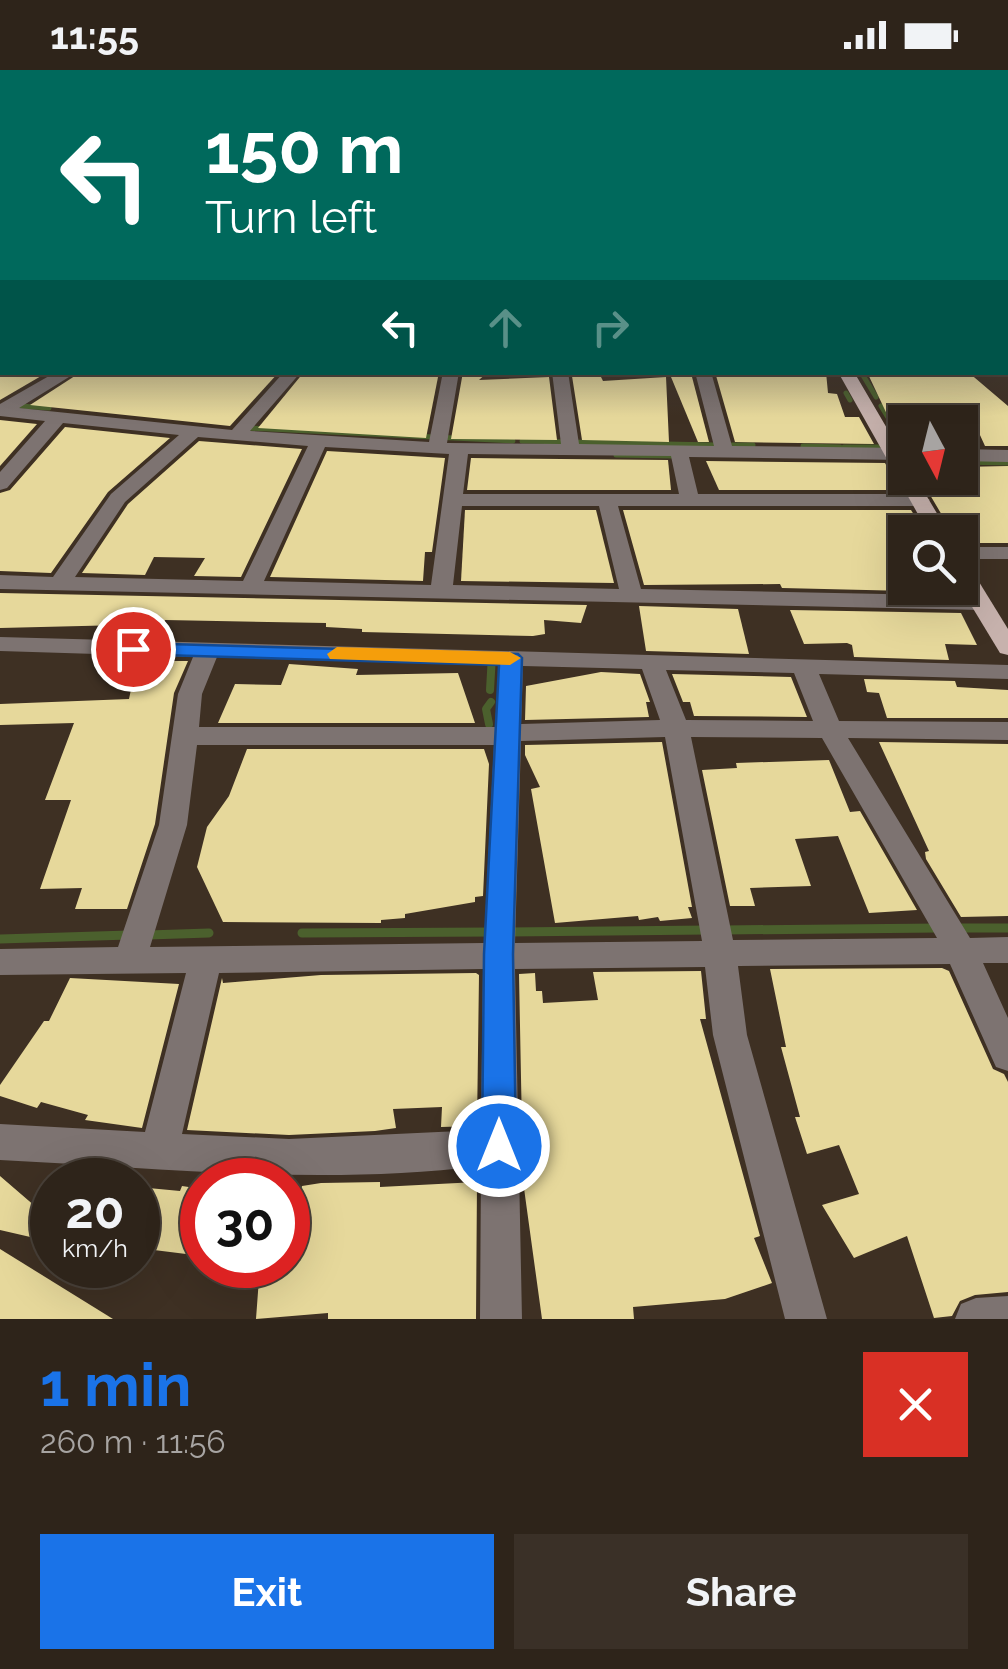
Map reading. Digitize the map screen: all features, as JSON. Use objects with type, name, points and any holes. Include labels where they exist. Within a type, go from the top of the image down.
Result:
[{"type":"main road","points":[[848,375],[888,437]]},
{"type":"main road","points":[[917,495],[928,515]]},
{"type":"main road","points":[[978,598],[1008,648]]},
{"type":"street","points":[[1,411],[63,375]]},
{"type":"street","points":[[236,436],[285,375]]},
{"type":"street","points":[[442,592],[452,500],[448,449],[451,375]]},
{"type":"street","points":[[560,375],[570,450]]},
{"type":"street","points":[[704,375],[725,452]]},
{"type":"street","points":[[1,411],[236,436],[448,449],[888,454]]},
{"type":"street","points":[[0,484],[60,415]]},
{"type":"street","points":[[60,584],[126,490],[195,431]]},
{"type":"street","points":[[250,588],[318,442]]},
{"type":"street","points":[[678,452],[690,500]]},
{"type":"street","points":[[978,455],[1008,456]]},
{"type":"street","points":[[452,500],[920,500]]},
{"type":"street","points":[[607,500],[632,597]]},
{"type":"street","points":[[978,554],[1008,553]]},
{"type":"street","points":[[0,582],[981,603]]},
{"type":"street","points":[[0,644],[1008,672]]},
{"type":"street","points":[[130,960],[173,825],[190,694],[207,651]]},
{"type":"street","points":[[501,1319],[499,954],[511,658]]},
{"type":"street","points":[[651,662],[677,730],[720,952],[730,1035],[806,1319]]},
{"type":"street","points":[[803,665],[830,730],[961,951],[1008,1056]]},
{"type":"street","points":[[185,736],[487,738],[506,733],[677,730],[1008,731]]},
{"type":"street","points":[[2,968],[130,960],[1008,950]]},
{"type":"street","points":[[158,1150],[206,959]]},
{"type":"street","points":[[0,1142],[289,1156],[440,1152],[499,1146]]},
{"type":"street","points":[[976,1319],[1008,1317]]},
{"type":"building","points":[[0,375],[43,375],[0,400]]},
{"type":"building","points":[[76,375],[276,375],[230,426],[30,405]]},
{"type":"building","points":[[302,375],[438,375],[426,438],[258,428]]},
{"type":"building","points":[[462,375],[485,375],[479,380],[549,377],[557,440],[451,439]]},
{"type":"building","points":[[716,375],[826,375],[828,393],[837,394],[845,417],[859,417],[874,444],[735,442]]},
{"type":"building","points":[[868,375],[972,375],[1008,406],[1008,446],[985,446],[978,431],[978,405],[888,405],[888,416]]},
{"type":"building","points":[[572,376],[601,377],[603,381],[666,377],[669,442],[582,440]]},
{"type":"building","points":[[671,377],[692,377],[709,442],[698,442]]},
{"type":"building","points":[[0,420],[37,424],[0,466]]},
{"type":"building","points":[[65,427],[170,438],[108,492],[51,573],[0,571],[0,493],[10,490]]},
{"type":"building","points":[[199,441],[302,449],[241,577],[194,576],[205,558],[154,557],[145,575],[82,573],[128,504]]},
{"type":"building","points":[[327,451],[445,458],[432,552],[425,552],[423,581],[270,577]]},
{"type":"building","points":[[471,458],[668,460],[671,490],[467,490]]},
{"type":"building","points":[[706,461],[885,463],[888,468],[888,490],[719,490]]},
{"type":"building","points":[[1008,466],[1008,543],[978,543],[978,515],[942,515],[930,495],[978,495],[978,467]]},
{"type":"building","points":[[465,510],[596,510],[614,583],[461,581]]},
{"type":"building","points":[[623,510],[911,510],[914,515],[888,515],[888,591],[782,588],[780,584],[644,585]]},
{"type":"building","points":[[0,593],[587,605],[581,623],[544,620],[545,634],[533,636],[362,632],[326,627],[326,623],[165,620],[164,624],[0,628]]},
{"type":"building","points":[[639,606],[738,609],[749,654],[646,651]]},
{"type":"building","points":[[790,610],[961,613],[977,645],[945,644],[949,660],[854,657],[852,645],[847,643],[804,644]]},
{"type":"building","points":[[137,661],[188,661],[174,693],[155,824],[127,909],[75,909],[82,888],[40,889],[71,800],[45,800],[74,723],[0,725],[0,704],[129,699]]},
{"type":"building","points":[[289,664],[358,669],[356,675],[458,673],[475,723],[218,723],[235,684],[281,685]]},
{"type":"building","points":[[601,672],[640,674],[650,702],[646,702],[649,717],[525,720],[526,686]]},
{"type":"building","points":[[672,674],[791,677],[807,717],[694,716],[690,702],[683,702]]},
{"type":"building","points":[[864,679],[955,681],[957,687],[1008,690],[1008,718],[887,718],[879,693],[867,692]]},
{"type":"building","points":[[662,742],[692,918],[660,921],[658,917],[639,920],[638,916],[555,923],[531,789],[540,787],[525,755],[525,745]]},
{"type":"building","points":[[879,742],[1008,744],[1008,916],[961,917],[926,859],[925,852],[929,851]]},
{"type":"building","points":[[247,749],[484,749],[489,764],[483,896],[475,897],[475,902],[405,914],[405,918],[381,923],[223,922],[197,867],[207,827],[229,796]]},
{"type":"building","points":[[829,760],[850,812],[860,811],[917,910],[869,913],[838,836],[795,839],[811,886],[750,888],[755,906],[730,906],[702,770],[737,768],[736,763]]},
{"type":"building","points":[[770,969],[949,971],[993,1069],[1004,1074],[1008,1082],[1008,1292],[975,1295],[960,1301],[952,1316],[934,1318],[907,1236],[854,1258],[822,1205],[859,1194],[839,1145],[807,1154],[781,1047],[786,1047]]},
{"type":"building","points":[[701,971],[706,1019],[700,1019],[760,1236],[754,1238],[772,1283],[725,1299],[633,1307],[634,1319],[542,1319],[523,1181],[519,974],[535,973],[536,991],[542,991],[543,1003],[598,1000],[593,972]]},
{"type":"building","points":[[476,973],[477,1126],[441,1127],[442,1107],[393,1109],[396,1128],[375,1131],[289,1135],[187,1130],[222,978],[223,983],[321,975]]},
{"type":"building","points":[[70,978],[179,984],[142,1128],[85,1120],[88,1115],[41,1102],[37,1108],[0,1096],[0,1085],[44,1021],[49,1021]]},
{"type":"building","points":[[0,1176],[30,1202],[30,1237],[0,1230]]},
{"type":"building","points":[[380,1182],[380,1187],[477,1182],[476,1319],[328,1319],[328,1313],[256,1319],[258,1288],[310,1288],[310,1185]]},
{"type":"building","points":[[160,1189],[180,1191],[180,1253],[160,1251]]},
{"type":"building","points":[[0,1249],[30,1268],[30,1288],[63,1288],[113,1319],[0,1319]]},
{"type":"waterway","points":[[863,375],[876,397]]},
{"type":"waterway","points":[[846,393],[850,400]]},
{"type":"waterway","points":[[20,406],[49,408]]},
{"type":"waterway","points":[[881,406],[888,417]]},
{"type":"waterway","points":[[248,428],[513,441]]},
{"type":"waterway","points":[[522,441],[715,445]]},
{"type":"waterway","points":[[724,445],[753,445]]},
{"type":"waterway","points":[[803,446],[840,447]]},
{"type":"waterway","points":[[844,447],[878,447]]},
{"type":"waterway","points":[[616,455],[672,456]]},
{"type":"waterway","points":[[978,462],[1008,463]]},
{"type":"waterway","points":[[490,690],[492,655]]},
{"type":"waterway","points":[[489,724],[486,709],[491,702]]},
{"type":"waterway","points":[[723,930],[939,928]]},
{"type":"waterway","points":[[958,928],[1008,928]]},
{"type":"waterway","points":[[508,932],[709,930]]},
{"type":"waterway","points":[[302,933],[494,932]]},
{"type":"waterway","points":[[148,935],[209,933]]},
{"type":"waterway","points":[[0,939],[129,935]]},
{"type":"slow traffic","points":[[337,654],[510,658]]},
{"type":"route","points":[[133,649],[511,658],[499,954],[499,1146]]}]
